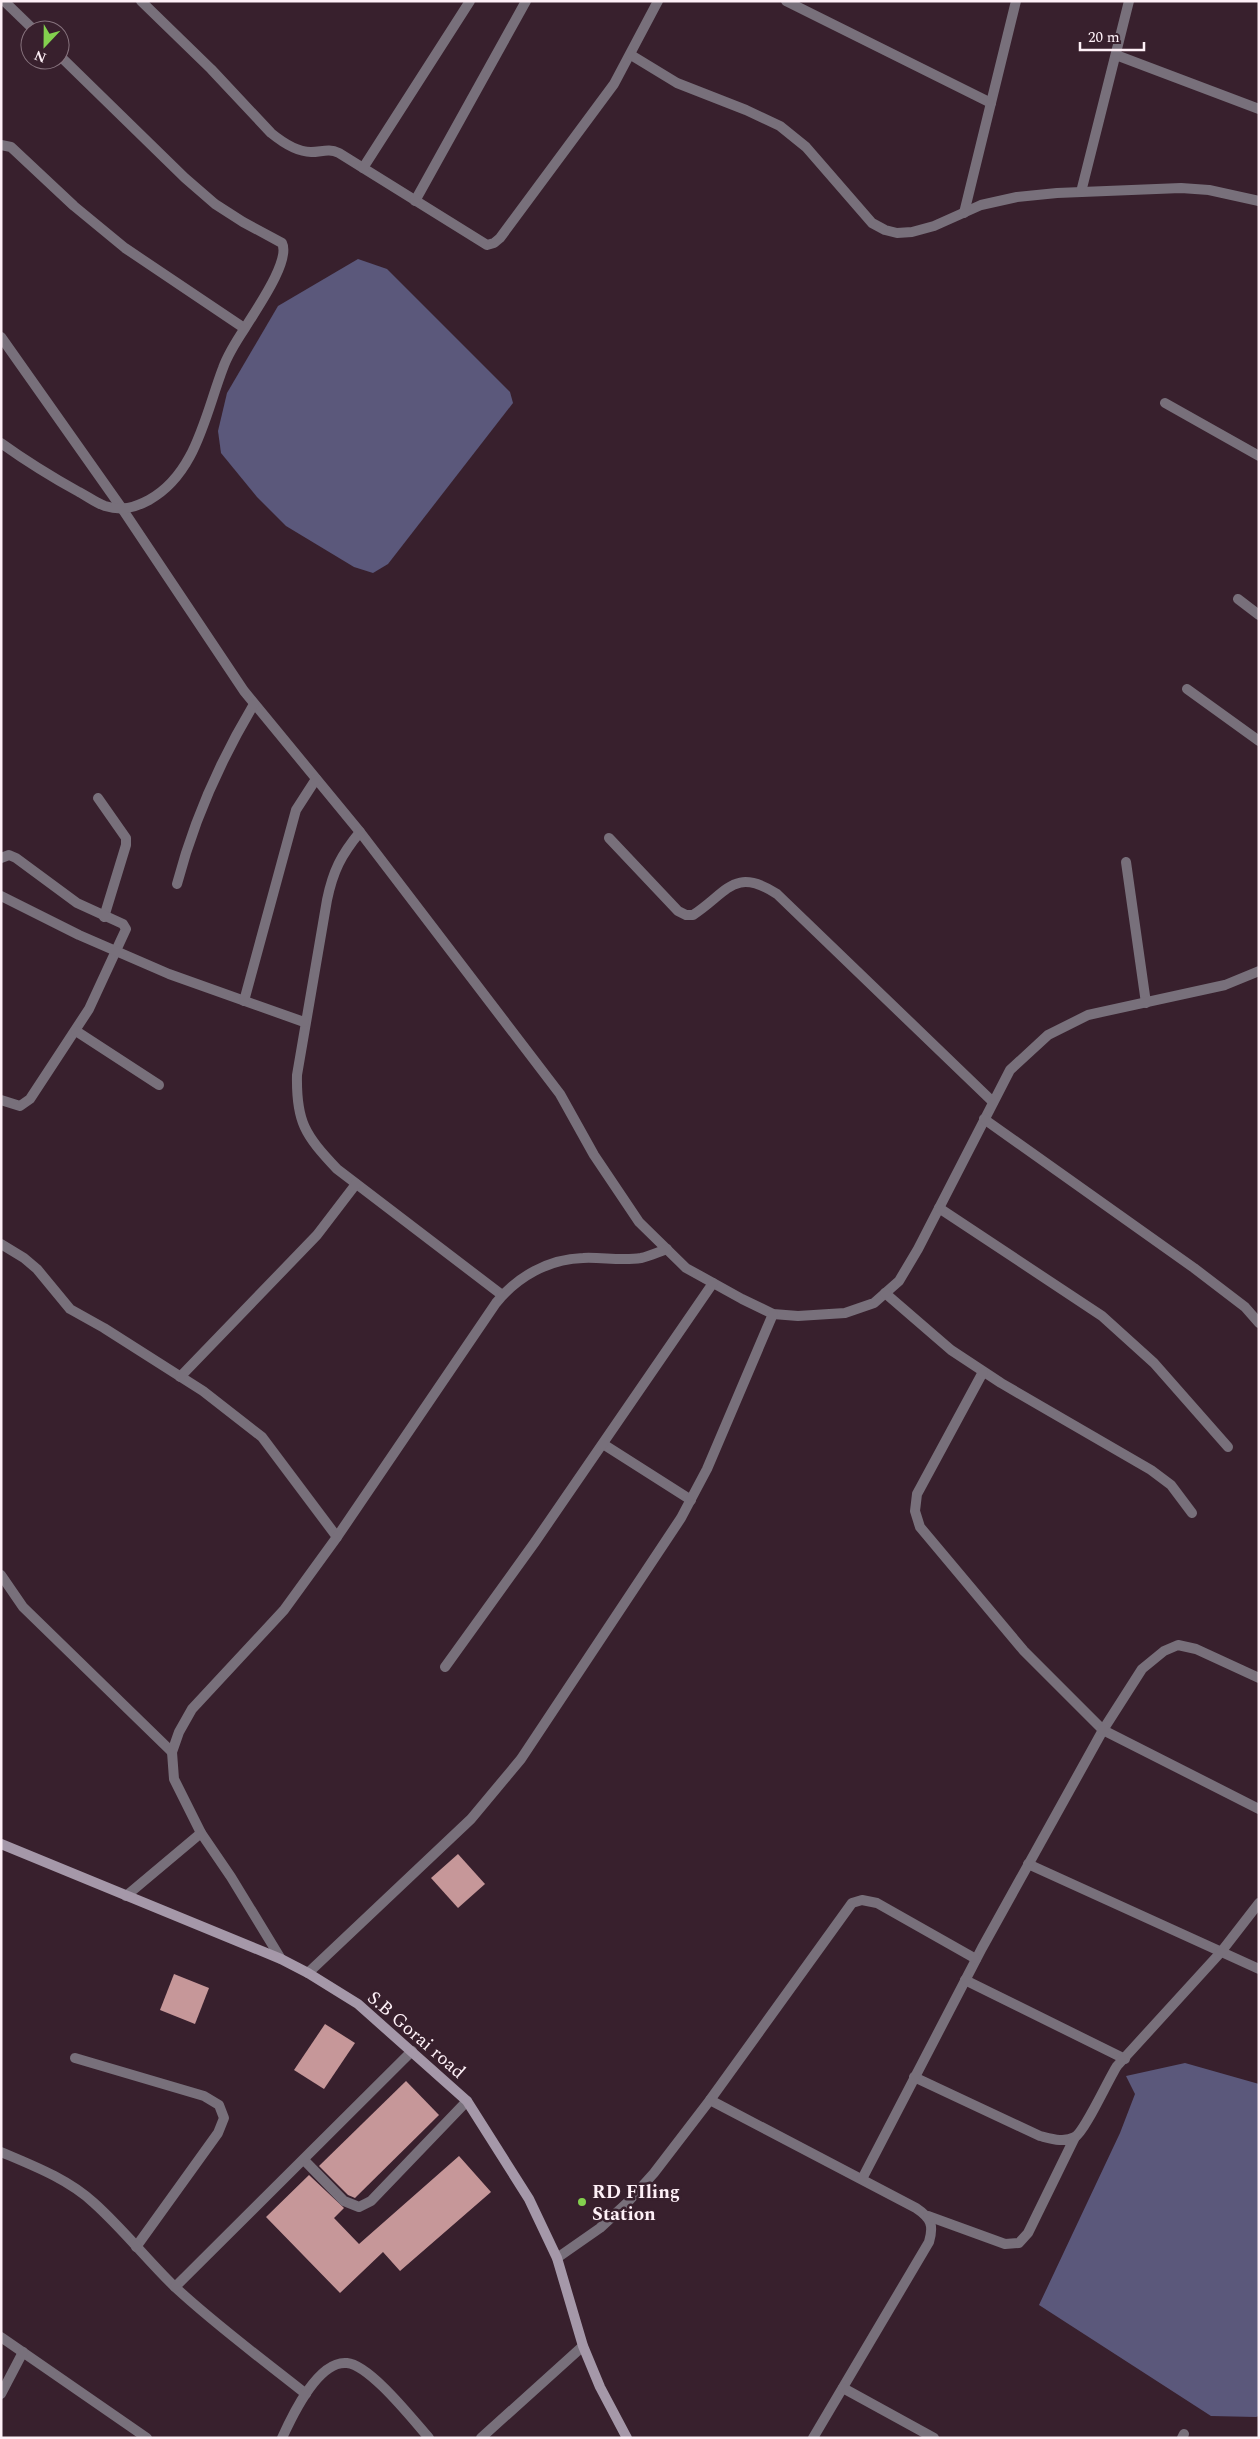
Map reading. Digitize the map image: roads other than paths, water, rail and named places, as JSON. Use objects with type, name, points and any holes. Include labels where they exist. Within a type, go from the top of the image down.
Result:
[{"type":"street","points":[[4,1],[24,20]]},
{"type":"street","points":[[141,1],[211,69],[271,133],[282,141],[306,152],[331,149],[486,245],[494,243],[614,84],[658,1]]},
{"type":"street","points":[[363,168],[470,1]]},
{"type":"street","points":[[415,201],[526,1]]},
{"type":"street","points":[[786,1],[991,104]]},
{"type":"street","points":[[964,213],[1016,1]]},
{"type":"street","points":[[1081,192],[1129,1]]},
{"type":"street","points":[[631,55],[677,83],[746,110],[780,126],[806,147],[872,223],[884,230],[897,233],[912,232],[934,226],[981,205],[1018,197],[1081,192],[1180,188],[1209,190],[1259,201]]},
{"type":"street","points":[[1116,55],[1259,109]]},
{"type":"street","points":[[1,443],[27,461],[103,505],[123,510],[138,506],[155,496],[184,469],[192,454],[224,365],[244,328],[268,291],[285,249],[282,243],[215,204],[185,178],[70,66]]},
{"type":"street","points":[[1,145],[10,147],[74,206],[125,248],[244,328]]},
{"type":"street","points":[[1,337],[123,510],[244,691],[360,832],[560,1094],[594,1155],[639,1222],[686,1268],[773,1314],[798,1316],[846,1313],[874,1303],[898,1281],[918,1250],[1010,1070],[1048,1035],[1088,1016],[1225,985],[1259,971]]},
{"type":"street","points":[[1165,403],[1259,456]]},
{"type":"street","points":[[1238,599],[1259,614]]},
{"type":"street","points":[[1187,689],[1259,741]]},
{"type":"street","points":[[177,884],[189,841],[204,800],[233,740],[254,704]]},
{"type":"street","points":[[244,1001],[296,810],[316,779]]},
{"type":"street","points":[[98,798],[126,838],[126,845],[104,917]]},
{"type":"street","points":[[360,832],[345,851],[332,875],[304,1022],[297,1074],[297,1101],[302,1125],[323,1155],[336,1169],[502,1296]]},
{"type":"street","points":[[609,838],[678,911],[686,915],[693,915],[733,885],[748,881],[763,885],[777,894],[993,1102]]},
{"type":"street","points":[[1,858],[9,855],[16,858],[77,903],[126,927],[117,952],[76,1031],[30,1099],[20,1106],[1,1100]]},
{"type":"street","points":[[1126,862],[1146,1003]]},
{"type":"street","points":[[1,896],[117,952],[169,974],[304,1022]]},
{"type":"street","points":[[76,1031],[159,1085]]},
{"type":"street","points":[[984,1118],[1201,1274],[1245,1307],[1259,1323]]},
{"type":"street","points":[[180,1377],[317,1235],[356,1184]]},
{"type":"street","points":[[939,1208],[1102,1316],[1154,1363],[1228,1447]]},
{"type":"street","points":[[1,1244],[24,1258],[37,1269],[70,1309],[104,1328],[180,1377],[230,1411],[262,1436],[337,1538]]},
{"type":"street","points":[[281,1960],[231,1877],[200,1833],[174,1779],[172,1752],[178,1732],[192,1709],[284,1610],[337,1538],[510,1287],[532,1272],[551,1263],[581,1258],[640,1258],[667,1249]]},
{"type":"street","points":[[445,1667],[535,1542],[713,1283]]},
{"type":"street","points":[[885,1293],[951,1350],[983,1372],[1108,1447],[1151,1470],[1171,1485],[1192,1512]]},
{"type":"street","points":[[308,1973],[471,1819],[521,1759],[690,1500],[707,1469],[773,1314]]},
{"type":"street","points":[[983,1372],[917,1494],[915,1511],[920,1527],[1011,1637],[1103,1730],[1259,1809]]},
{"type":"street","points":[[603,1444],[690,1500]]},
{"type":"street","points":[[1,1576],[23,1607],[172,1752]]},
{"type":"street","points":[[862,2179],[976,1959],[1028,1864],[1103,1730],[1142,1669],[1164,1651],[1178,1645],[1196,1649],[1259,1678]]},
{"type":"street","points":[[126,1896],[200,1833]]},
{"type":"street","name":"S.B Gorai road","points":[[1,1844],[281,1960],[308,1973],[358,2004],[467,2101],[530,2199],[557,2258],[583,2346],[600,2387],[627,2438]]},
{"type":"street","points":[[1028,1864],[1259,1969]]},
{"type":"street","points":[[557,2258],[600,2228],[627,2203],[654,2173],[710,2100],[852,1903],[862,1900],[877,1903],[976,1959]]},
{"type":"street","points":[[710,2100],[862,2179],[928,2216],[1005,2244],[1019,2242],[1028,2233],[1075,2136],[1084,2127],[1105,2084],[1124,2059],[1221,1952],[1259,1903]]},
{"type":"street","points":[[965,1980],[1124,2059]]},
{"type":"street","points":[[175,2287],[412,2051]]},
{"type":"street","points":[[75,2058],[204,2096],[220,2106],[224,2118],[218,2132],[136,2246]]},
{"type":"street","points":[[914,2077],[1040,2136],[1060,2140],[1075,2136]]},
{"type":"street","points":[[304,2160],[344,2201],[359,2207],[371,2201],[467,2101]]},
{"type":"street","points":[[1,2152],[42,2169],[74,2187],[94,2203],[175,2287],[203,2313],[306,2394]]},
{"type":"street","points":[[813,2438],[929,2242],[933,2228],[928,2216]]},
{"type":"street","points":[[1,2337],[147,2438]]},
{"type":"street","points":[[481,2438],[583,2346]]},
{"type":"street","points":[[1,2394],[23,2352]]},
{"type":"street","points":[[282,2438],[306,2394],[319,2376],[334,2365],[348,2363],[373,2377],[429,2438]]},
{"type":"street","points":[[843,2388],[934,2438]]},
{"type":"place","name":"RD FIling Station","points":[[582,2202]]}]
